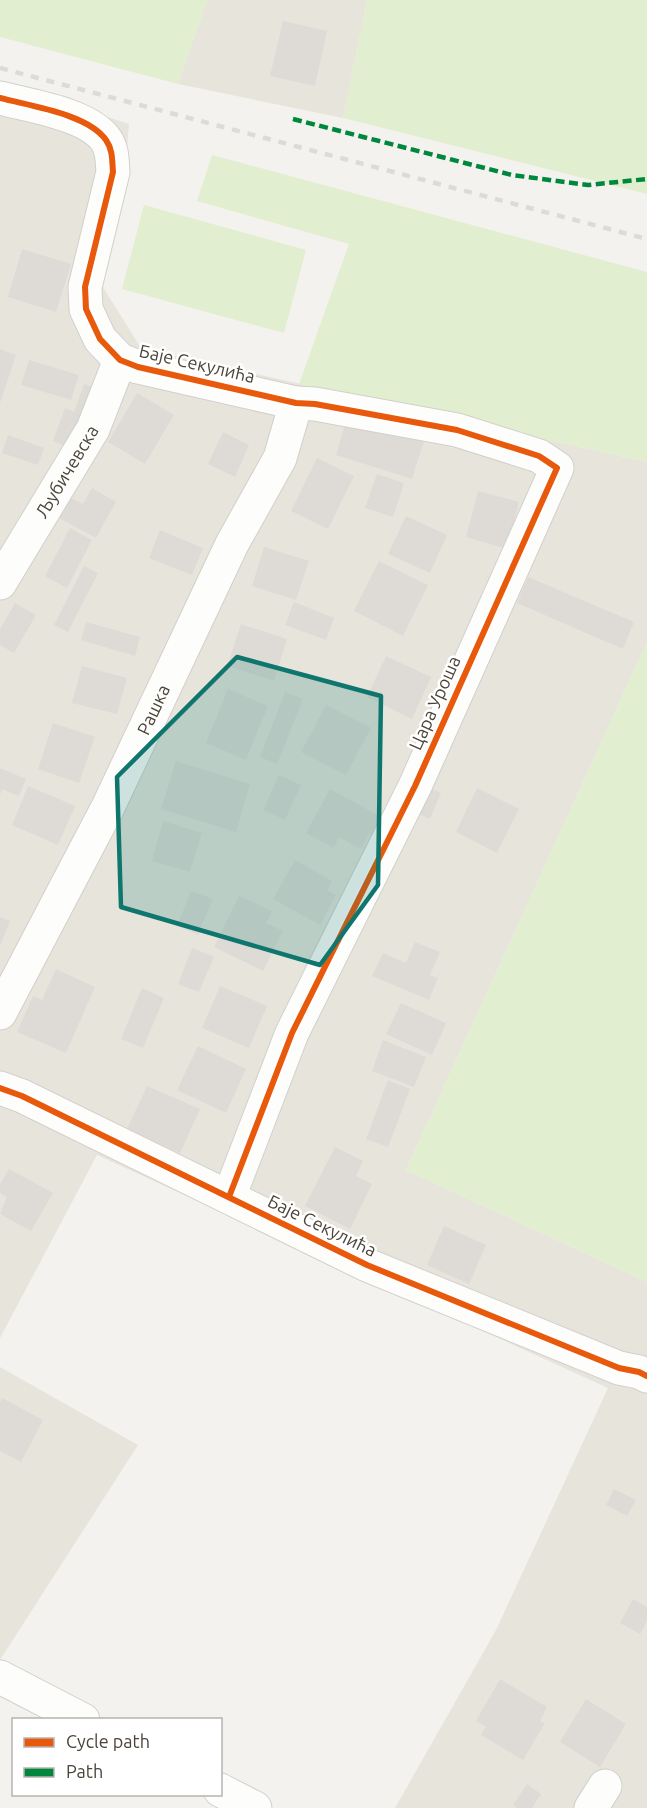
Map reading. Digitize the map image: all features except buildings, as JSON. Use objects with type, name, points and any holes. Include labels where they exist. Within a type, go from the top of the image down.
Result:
[{"type":"street","name":"Баје Секулића","points":[[0,98],[52,111],[79,121],[95,129],[107,141],[112,153],[113,172],[85,286],[86,309],[99,339],[120,360],[168,375],[296,403]]},
{"type":"street","name":"Љубичевска","points":[[2,577],[93,429],[120,360]]},
{"type":"street","name":"Рашка","points":[[0,1013],[108,807],[232,544],[280,458],[296,403]]},
{"type":"street","name":"Цара Уроша","points":[[229,1197],[292,1033],[415,786],[556,468],[538,456],[457,430],[315,404],[296,403]]},
{"type":"street","name":"Баје Секулића","points":[[0,1088],[22,1096],[367,1265],[619,1368],[644,1369]]},
{"type":"street","points":[[0,1677],[81,1718]]},
{"type":"street","points":[[222,1791],[255,1808]]},
{"type":"highlighted area","points":[[237,657],[381,696],[378,885],[320,965],[121,907],[117,777]]},
{"type":"shaded area","points":[[207,0],[367,0],[343,118],[178,84]]},
{"type":"shaded area","points":[[0,82],[129,124],[126,159],[101,284],[141,348],[647,462],[647,642],[406,1170],[647,1282],[647,1808],[395,1808],[496,1630],[608,1388],[97,1155],[0,1338]]},
{"type":"shaded area","points":[[0,1367],[138,1445],[0,1660]]},
{"type":"green space","points":[[0,0],[207,0],[178,84],[0,37]]},
{"type":"green space","points":[[367,0],[647,0],[647,194],[343,118]]},
{"type":"green space","points":[[212,155],[647,272],[647,462],[299,384],[349,244],[197,201]]},
{"type":"green space","points":[[144,205],[306,250],[284,333],[122,289]]},
{"type":"green space","points":[[647,642],[647,1282],[406,1170]]},
{"type":"railway","points":[[0,68],[647,239]]},
{"type":"marked path","points":[[293,119],[512,175],[588,185],[647,179]]},
{"type":"cycle path","points":[[0,98],[72,117],[98,131],[110,148],[113,172],[85,287],[86,309],[100,339],[120,360],[138,367],[296,403],[315,404],[457,430],[539,456],[557,468],[415,786],[292,1033],[229,1197]]},
{"type":"cycle path","points":[[0,1088],[22,1096],[367,1265],[619,1368],[647,1376]]}]
